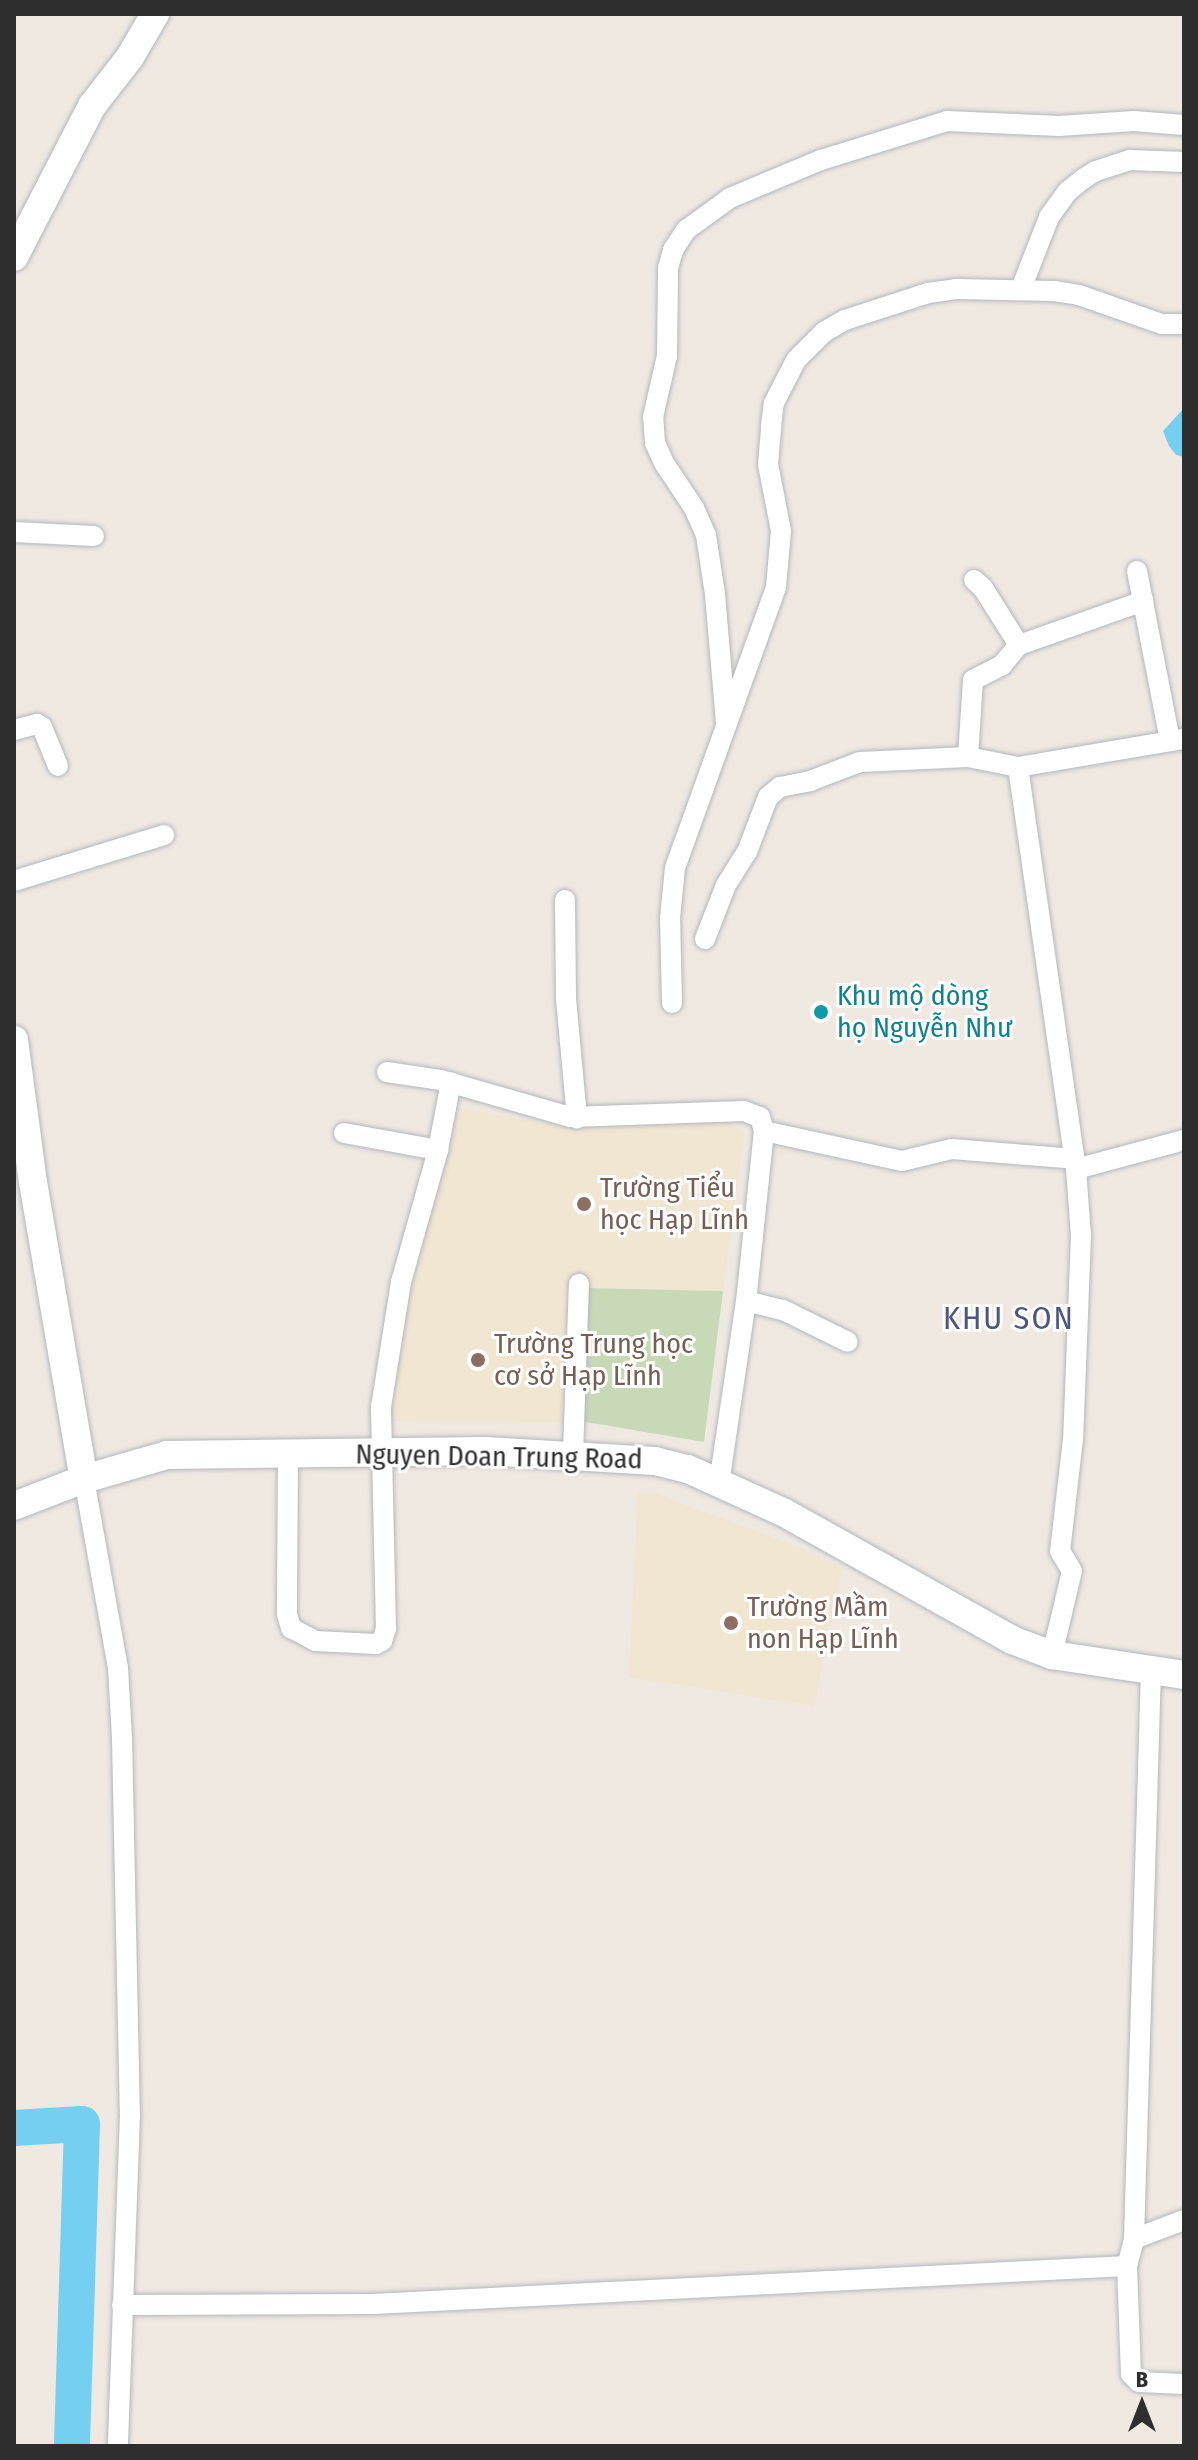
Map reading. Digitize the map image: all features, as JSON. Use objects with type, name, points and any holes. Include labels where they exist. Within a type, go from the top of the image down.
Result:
[{"type":"street","points":[[14,257],[92,106],[130,57],[155,14]]},
{"type":"street","points":[[726,727],[715,594],[706,535],[694,508],[664,463],[654,430],[653,417],[667,356],[668,268],[673,250],[686,230],[730,198],[821,160],[947,121],[1059,126],[1134,121],[1184,125]]},
{"type":"street","points":[[1021,289],[1049,217],[1067,192],[1083,179],[1130,160],[1184,162]]},
{"type":"street","points":[[672,1003],[670,934],[675,868],[776,587],[781,531],[768,464],[771,426],[774,403],[796,360],[824,332],[869,310],[928,293],[984,288],[1079,295],[1162,324],[1184,324]]},
{"type":"street","points":[[14,532],[94,536]]},
{"type":"street","points":[[705,939],[726,885],[747,852],[768,797],[780,787],[860,762],[968,757],[1018,767],[1177,740],[1137,571]]},
{"type":"street","points":[[974,580],[983,588],[1019,645]]},
{"type":"street","points":[[968,757],[973,680],[1002,665],[1019,645],[1143,601]]},
{"type":"street","points":[[14,730],[40,725],[58,766]]},
{"type":"street","points":[[1018,767],[1075,1164],[1081,1235],[1075,1392],[1060,1551],[1072,1571],[1052,1655]]},
{"type":"street","points":[[14,881],[164,835]]},
{"type":"street","points":[[565,900],[566,999],[577,1118]]},
{"type":"street","points":[[14,1040],[33,1182],[118,1668],[130,2115],[118,2446]]},
{"type":"street","points":[[387,1072],[451,1082],[577,1118],[744,1111],[760,1117],[764,1131],[746,1301],[719,1483]]},
{"type":"street","points":[[288,1456],[287,1614],[291,1628],[315,1641],[376,1644],[382,1641],[386,1629],[381,1407],[401,1282],[438,1150],[451,1082]]},
{"type":"street","points":[[764,1131],[902,1161],[952,1149],[1075,1164],[1184,1140]]},
{"type":"street","points":[[344,1133],[438,1150]]},
{"type":"street","points":[[573,1454],[579,1284]]},
{"type":"street","points":[[746,1301],[783,1310],[848,1342]]},
{"type":"street","name":"Nguyen Doan Trung Road","points":[[14,1506],[84,1479],[167,1455],[288,1456],[381,1451],[573,1454],[655,1461],[688,1469],[828,1535],[985,1627],[1052,1655],[1184,1675]]},
{"type":"street","points":[[1151,1671],[1134,2239],[1127,2266],[1131,2374],[1139,2382],[1184,2384]]},
{"type":"street","points":[[1134,2239],[1184,2220]]},
{"type":"street","points":[[122,2305],[373,2304],[1127,2266]]},
{"type":"shaded area","name":"Trường Tiểu học Hạp Lĩnh","points":[[456,1108],[554,1124],[730,1123],[744,1134],[723,1291],[569,1287],[561,1422],[386,1421],[407,1283],[418,1265]]},
{"type":"shaded area","name":"Trường Mầm non Hạp Lĩnh","points":[[638,1493],[656,1494],[802,1548],[842,1568],[814,1706],[629,1677]]},
{"type":"green space","points":[[588,1288],[723,1291],[704,1442],[580,1421]]},
{"type":"water","points":[[1184,408],[1184,457],[1176,455],[1163,431]]},
{"type":"waterway","points":[[14,2128],[82,2124],[72,2446]]},
{"type":"place","name":"Khu mộ dòng họ Nguyễn Như","points":[[821,1012]]},
{"type":"place","name":"Trường Tiểu học Hạp Lĩnh","points":[[584,1204]]},
{"type":"place","name":"Trường Trung học cơ sở Hạp Lĩnh","points":[[478,1360]]},
{"type":"place","name":"Trường Mầm non Hạp Lĩnh","points":[[731,1623]]},
{"type":"district","name":"KHU SON","points":[[1009,1318]]}]
